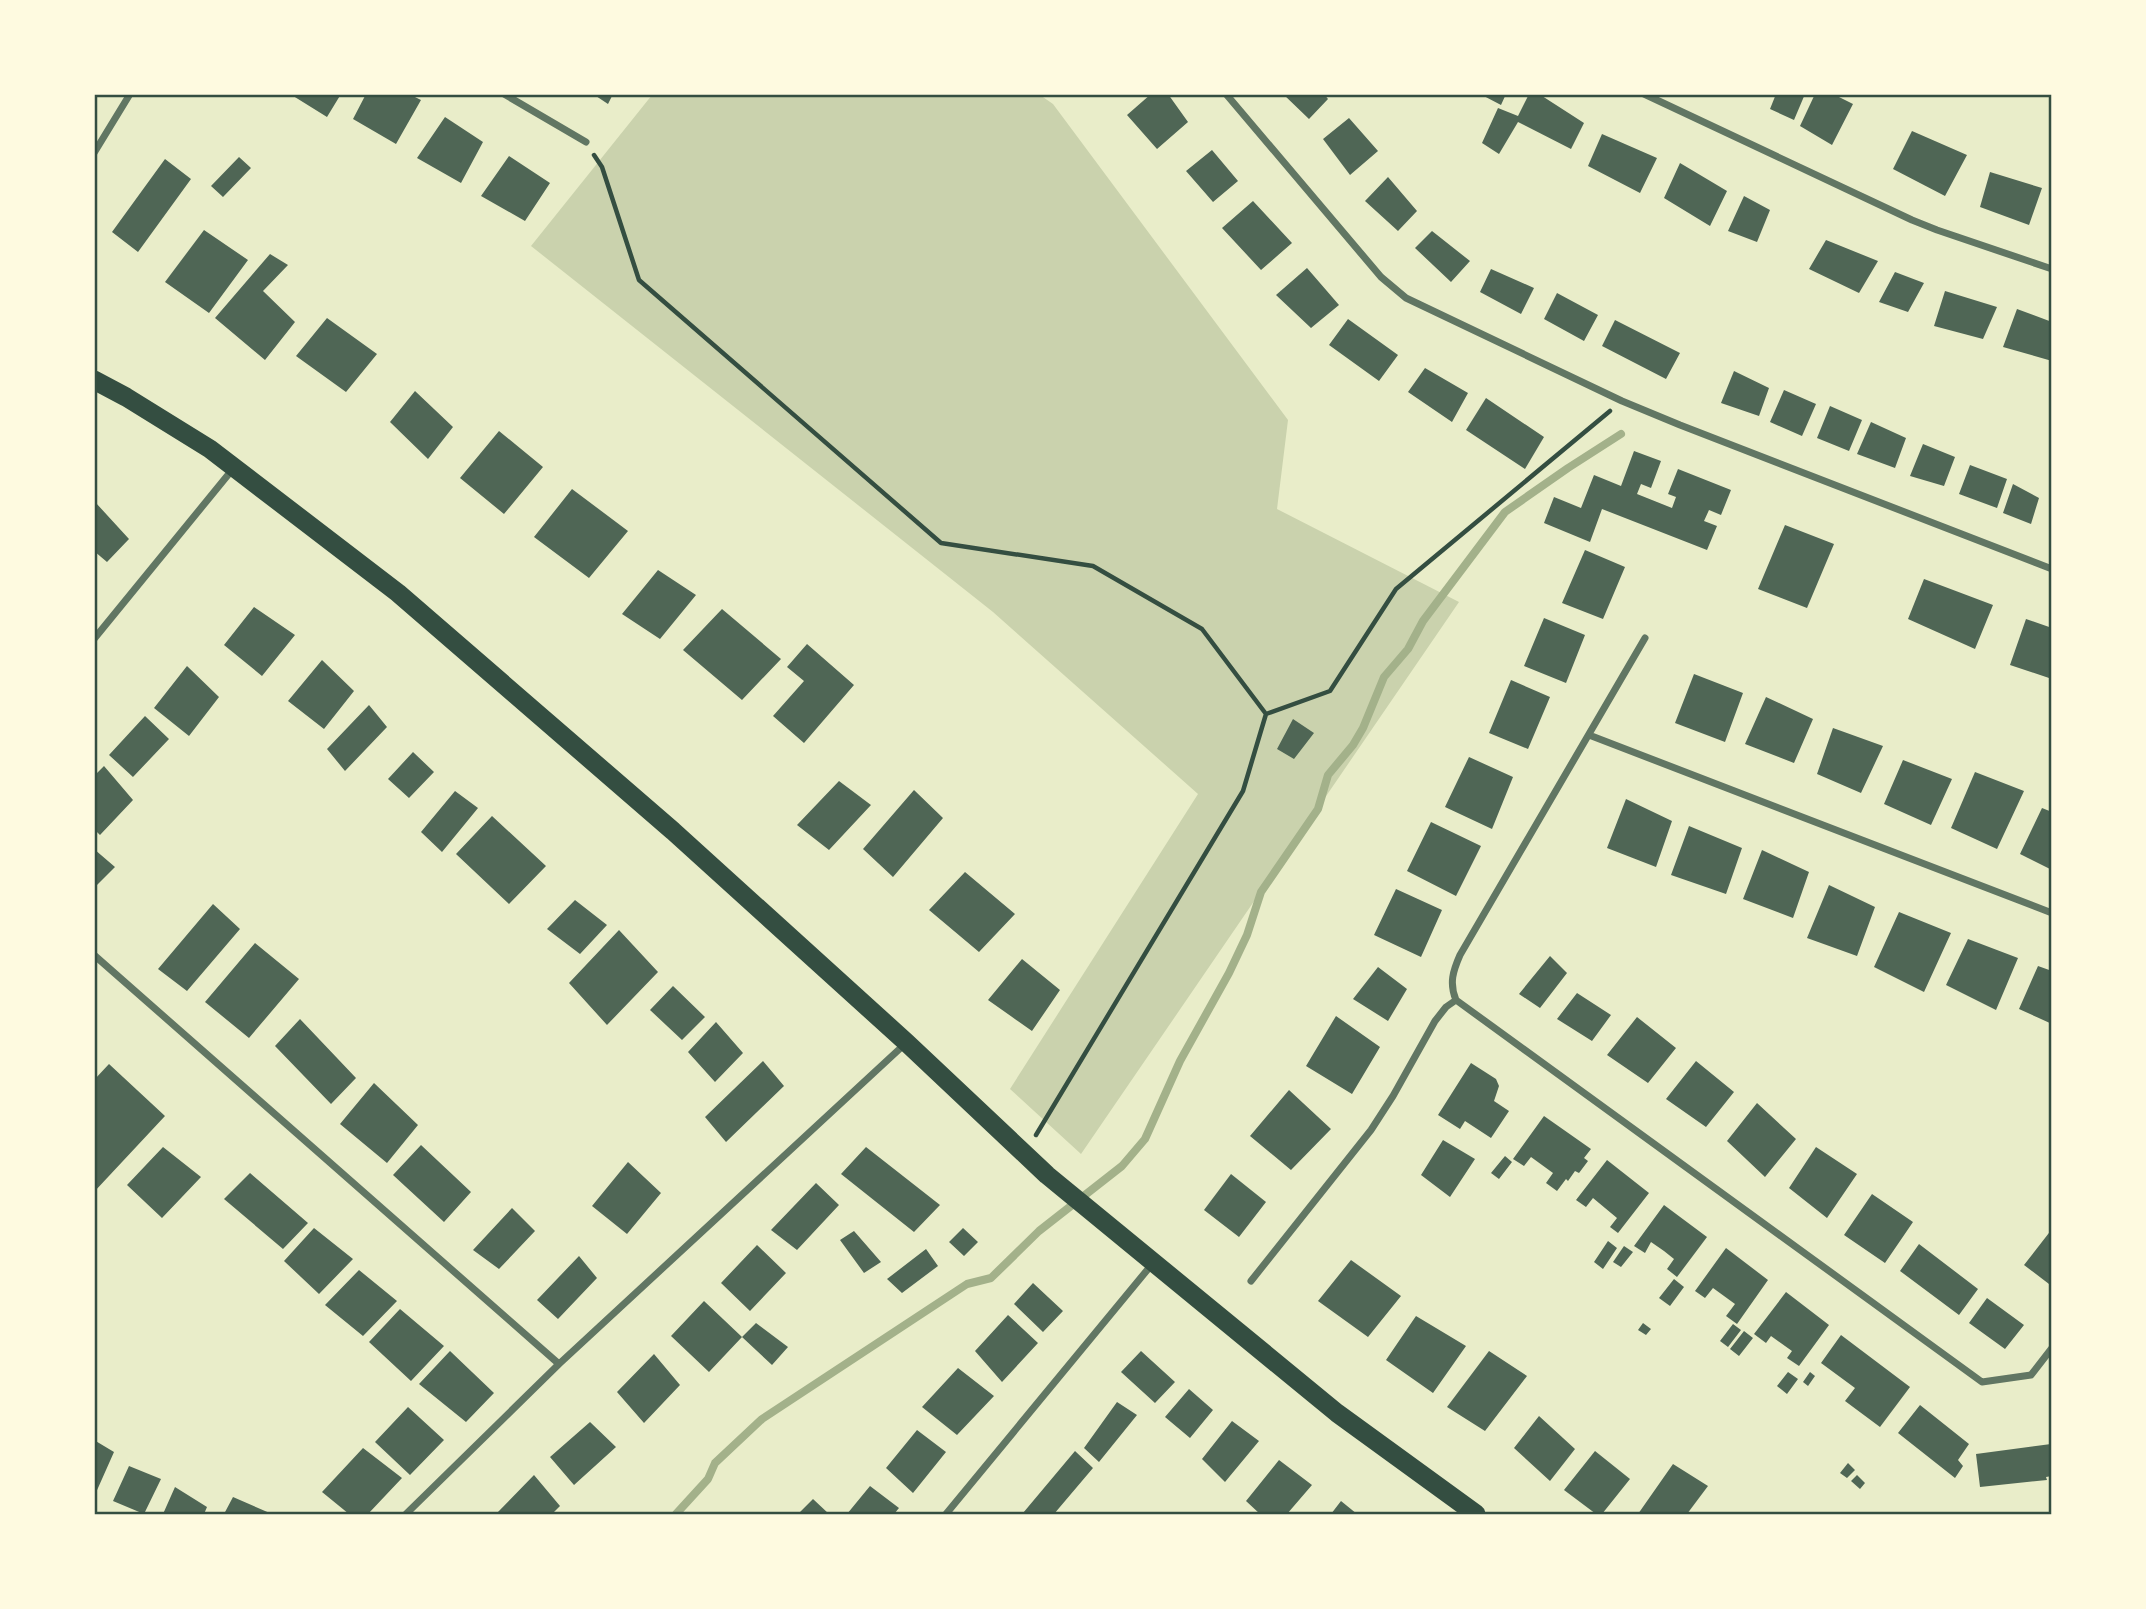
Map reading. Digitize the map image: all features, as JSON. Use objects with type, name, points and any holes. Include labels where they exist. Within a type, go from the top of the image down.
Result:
[{"type":"highway","points":[[94,380],[210,449],[408,603],[673,831],[1047,1175],[1337,1413],[1476,1514]]},
{"type":"street","points":[[94,153],[130,94]]},
{"type":"street","points":[[504,94],[586,142]]},
{"type":"street","points":[[1226,94],[1381,277],[1394,289],[1424,308],[1622,401],[2052,569]]},
{"type":"street","points":[[1644,94],[1912,220],[2052,269]]},
{"type":"street","points":[[94,639],[235,467]]},
{"type":"street","points":[[1644,638],[1460,955],[1451,982],[1456,1000],[1982,1382],[2031,1375],[2052,1348]]},
{"type":"street","points":[[1589,735],[2052,913]]},
{"type":"street","points":[[94,955],[559,1364]]},
{"type":"street","points":[[1251,1281],[1371,1130],[1435,1021],[1446,1007],[1456,1000]]},
{"type":"street","points":[[405,1514],[559,1364],[906,1043]]},
{"type":"street","points":[[946,1514],[1153,1262]]},
{"type":"path","points":[[586,142],[602,167],[639,280],[941,543],[1093,566],[1202,629],[1266,714]]},
{"type":"path","points":[[1266,714],[1330,691],[1396,590],[1622,401]]},
{"type":"path","points":[[1024,1154],[1243,791],[1266,714]]},
{"type":"green space","points":[[652,95],[1040,95],[1053,104],[1288,420],[1277,509],[1459,602],[1081,1154],[1010,1089],[1198,794],[993,612],[531,246]]},
{"type":"building","points":[[290,94],[341,94],[327,117]]},
{"type":"building","points":[[366,94],[409,94],[421,100],[396,144],[353,119]]},
{"type":"building","points":[[593,94],[613,94],[608,104]]},
{"type":"building","points":[[1151,94],[1168,94],[1188,122],[1157,149],[1127,115]]},
{"type":"building","points":[[1283,94],[1324,94],[1328,99],[1309,119]]},
{"type":"building","points":[[1480,94],[1506,94],[1501,105]]},
{"type":"building","points":[[1529,94],[1539,94],[1584,123],[1571,149],[1518,122],[1499,154],[1482,143],[1498,108],[1518,116]]},
{"type":"building","points":[[1776,94],[1805,94],[1794,120],[1770,109]]},
{"type":"building","points":[[1815,94],[1833,94],[1853,104],[1832,145],[1800,126]]},
{"type":"building","points":[[445,117],[483,142],[461,183],[417,158]]},
{"type":"building","points":[[1349,118],[1378,151],[1350,175],[1323,139]]},
{"type":"building","points":[[1912,131],[1967,155],[1945,196],[1893,169]]},
{"type":"building","points":[[1602,134],[1657,158],[1640,193],[1588,166]]},
{"type":"building","points":[[1212,150],[1238,181],[1213,202],[1186,171]]},
{"type":"building","points":[[509,156],[550,183],[525,221],[481,196]]},
{"type":"building","points":[[239,157],[251,168],[223,197],[211,186]]},
{"type":"building","points":[[165,159],[191,179],[138,252],[112,232]]},
{"type":"building","points":[[1680,163],[1727,191],[1710,226],[1664,198]]},
{"type":"building","points":[[1990,172],[2042,188],[2029,225],[1980,207]]},
{"type":"building","points":[[1388,177],[1417,211],[1398,231],[1365,201]]},
{"type":"building","points":[[1744,196],[1770,210],[1757,242],[1728,231]]},
{"type":"building","points":[[1253,201],[1292,243],[1261,270],[1222,228]]},
{"type":"building","points":[[204,230],[248,260],[209,313],[165,282]]},
{"type":"building","points":[[1432,231],[1470,261],[1451,282],[1415,248]]},
{"type":"building","points":[[1826,240],[1878,261],[1859,293],[1809,269]]},
{"type":"building","points":[[270,254],[288,265],[263,291],[295,322],[265,360],[215,318]]},
{"type":"building","points":[[1307,268],[1339,305],[1311,328],[1276,295]]},
{"type":"building","points":[[1491,269],[1534,288],[1521,314],[1480,292]]},
{"type":"building","points":[[1895,272],[1924,283],[1908,312],[1879,302]]},
{"type":"building","points":[[1945,291],[1997,307],[1983,339],[1934,326]]},
{"type":"building","points":[[1557,293],[1598,315],[1584,341],[1544,319]]},
{"type":"building","points":[[2017,309],[2052,322],[2052,361],[2003,347]]},
{"type":"building","points":[[327,318],[377,354],[346,392],[296,356]]},
{"type":"building","points":[[1348,319],[1398,355],[1379,381],[1329,345]]},
{"type":"building","points":[[1615,320],[1680,353],[1666,379],[1602,346]]},
{"type":"building","points":[[1425,368],[1468,393],[1452,422],[1408,392]]},
{"type":"building","points":[[1734,371],[1769,388],[1759,416],[1721,403]]},
{"type":"building","points":[[1784,390],[1816,404],[1802,436],[1770,422]]},
{"type":"building","points":[[415,391],[453,427],[428,459],[390,422]]},
{"type":"building","points":[[1486,398],[1544,437],[1525,469],[1466,430]]},
{"type":"building","points":[[1830,406],[1862,420],[1849,451],[1817,438]]},
{"type":"building","points":[[1871,422],[1906,438],[1895,468],[1857,454]]},
{"type":"building","points":[[499,431],[543,467],[504,514],[460,478]]},
{"type":"building","points":[[1923,444],[1955,457],[1944,486],[1910,476]]},
{"type":"building","points":[[1634,451],[1661,461],[1651,488],[1641,484],[1637,494],[1672,508],[1676,497],[1668,494],[1678,469],[1731,490],[1721,515],[1709,510],[1704,521],[1717,526],[1707,550],[1602,509],[1590,542],[1544,523],[1554,497],[1581,508],[1594,475],[1621,486]]},
{"type":"building","points":[[1970,465],[2007,479],[1997,508],[1959,494]]},
{"type":"building","points":[[2013,484],[2039,498],[2031,524],[2003,513]]},
{"type":"building","points":[[572,489],[628,531],[589,578],[534,537]]},
{"type":"building","points":[[96,503],[129,539],[107,562],[94,551]]},
{"type":"building","points":[[1785,525],[1834,544],[1807,608],[1758,589]]},
{"type":"building","points":[[1585,550],[1625,567],[1603,619],[1562,603]]},
{"type":"building","points":[[658,570],[696,595],[660,639],[622,614]]},
{"type":"building","points":[[1924,579],[1993,605],[1975,649],[1908,619]]},
{"type":"building","points":[[254,607],[295,635],[262,676],[224,645]]},
{"type":"building","points":[[722,609],[781,659],[742,700],[683,650]]},
{"type":"building","points":[[1544,618],[1585,635],[1566,683],[1524,666]]},
{"type":"building","points":[[2026,619],[2052,628],[2052,679],[2010,665]]},
{"type":"building","points":[[807,644],[854,685],[804,743],[773,716],[804,681],[787,667]]},
{"type":"building","points":[[322,660],[354,691],[324,729],[288,701]]},
{"type":"building","points":[[187,666],[219,697],[189,736],[154,708]]},
{"type":"building","points":[[1694,674],[1743,693],[1725,742],[1675,723]]},
{"type":"building","points":[[1511,680],[1550,697],[1528,749],[1489,733]]},
{"type":"building","points":[[1766,697],[1813,719],[1794,763],[1745,744]]},
{"type":"building","points":[[369,705],[387,727],[345,771],[327,749]]},
{"type":"building","points":[[145,716],[169,739],[133,777],[109,755]]},
{"type":"building","points":[[1293,719],[1314,733],[1294,759],[1277,749]]},
{"type":"building","points":[[1833,728],[1883,746],[1861,793],[1817,774]]},
{"type":"building","points":[[413,752],[434,772],[409,798],[388,779]]},
{"type":"building","points":[[1469,757],[1513,777],[1492,829],[1445,807]]},
{"type":"building","points":[[1903,760],[1952,779],[1931,825],[1884,804]]},
{"type":"building","points":[[104,766],[133,800],[100,835],[94,829],[94,776]]},
{"type":"building","points":[[1975,772],[2024,791],[1997,849],[1951,828]]},
{"type":"building","points":[[839,781],[871,805],[829,850],[797,825]]},
{"type":"building","points":[[914,790],[943,818],[893,877],[863,849]]},
{"type":"building","points":[[455,791],[478,808],[442,852],[421,832]]},
{"type":"building","points":[[1626,799],[1672,821],[1656,867],[1607,848]]},
{"type":"building","points":[[2042,808],[2052,812],[2052,870],[2020,854]]},
{"type":"building","points":[[492,816],[546,866],[509,904],[456,854]]},
{"type":"building","points":[[1431,822],[1481,846],[1456,896],[1407,871]]},
{"type":"building","points":[[1689,826],[1742,848],[1726,894],[1671,875]]},
{"type":"building","points":[[94,849],[115,867],[94,888]]},
{"type":"building","points":[[1762,850],[1809,872],[1793,918],[1743,899]]},
{"type":"building","points":[[965,872],[1015,914],[979,952],[929,910]]},
{"type":"building","points":[[1829,885],[1875,907],[1857,956],[1807,938]]},
{"type":"building","points":[[1396,889],[1442,910],[1421,957],[1374,935]]},
{"type":"building","points":[[575,900],[607,925],[580,954],[547,929]]},
{"type":"building","points":[[213,904],[240,929],[187,991],[158,969]]},
{"type":"building","points":[[1899,912],[1951,933],[1924,992],[1874,967]]},
{"type":"building","points":[[619,930],[658,972],[607,1025],[569,983]]},
{"type":"building","points":[[1968,939],[2018,958],[1996,1010],[1946,985]]},
{"type":"building","points":[[255,943],[299,979],[249,1038],[205,1002]]},
{"type":"building","points":[[1550,956],[1567,973],[1540,1008],[1519,994]]},
{"type":"building","points":[[1022,959],[1060,990],[1032,1031],[988,1000]]},
{"type":"building","points":[[2038,966],[2052,971],[2052,1024],[2019,1009]]},
{"type":"building","points":[[1378,967],[1407,989],[1388,1021],[1353,999]]},
{"type":"building","points":[[673,986],[705,1017],[682,1040],[650,1010]]},
{"type":"building","points":[[1577,993],[1611,1015],[1592,1041],[1557,1019]]},
{"type":"building","points":[[1336,1016],[1380,1047],[1352,1094],[1306,1066]]},
{"type":"building","points":[[1637,1017],[1676,1048],[1648,1083],[1607,1055]]},
{"type":"building","points":[[300,1019],[356,1078],[331,1104],[275,1046]]},
{"type":"building","points":[[716,1022],[743,1053],[715,1082],[688,1052]]},
{"type":"building","points":[[763,1061],[784,1086],[726,1142],[705,1117]]},
{"type":"building","points":[[1696,1061],[1734,1092],[1706,1127],[1666,1099]]},
{"type":"building","points":[[1471,1063],[1496,1079],[1499,1086],[1494,1101],[1509,1111],[1491,1138],[1465,1121],[1460,1129],[1438,1115]]},
{"type":"building","points":[[109,1064],[165,1116],[94,1192],[94,1080]]},
{"type":"building","points":[[374,1083],[418,1125],[387,1163],[340,1124]]},
{"type":"building","points":[[1289,1090],[1331,1129],[1291,1170],[1250,1136]]},
{"type":"building","points":[[1757,1103],[1796,1139],[1765,1177],[1727,1141]]},
{"type":"building","points":[[1544,1116],[1591,1149],[1584,1158],[1588,1161],[1579,1173],[1575,1171],[1557,1191],[1546,1183],[1553,1173],[1531,1157],[1524,1166],[1513,1159]]},
{"type":"building","points":[[1443,1140],[1475,1159],[1450,1197],[1421,1175]]},
{"type":"building","points":[[421,1145],[471,1192],[444,1222],[393,1175]]},
{"type":"building","points":[[163,1147],[201,1177],[162,1218],[127,1185]]},
{"type":"building","points":[[866,1147],[940,1205],[914,1232],[841,1174]]},
{"type":"building","points":[[1816,1147],[1857,1174],[1827,1218],[1789,1188]]},
{"type":"building","points":[[1505,1156],[1512,1162],[1499,1179],[1491,1173]]},
{"type":"building","points":[[1607,1160],[1649,1193],[1618,1233],[1610,1227],[1617,1218],[1593,1198],[1586,1207],[1576,1200]]},
{"type":"building","points":[[628,1162],[661,1193],[627,1234],[592,1206]]},
{"type":"building","points":[[250,1173],[308,1223],[283,1249],[224,1199]]},
{"type":"building","points":[[1231,1174],[1266,1202],[1239,1237],[1204,1210]]},
{"type":"building","points":[[816,1183],[839,1205],[797,1250],[771,1230]]},
{"type":"building","points":[[1872,1194],[1913,1222],[1885,1263],[1844,1235]]},
{"type":"building","points":[[1664,1205],[1707,1237],[1677,1277],[1667,1269],[1674,1259],[1664,1251],[1651,1242],[1645,1253],[1634,1246]]},
{"type":"building","points":[[512,1208],[535,1231],[499,1269],[473,1250]]},
{"type":"building","points":[[314,1228],[353,1259],[319,1294],[284,1261]]},
{"type":"building","points":[[963,1228],[978,1242],[964,1256],[949,1242]]},
{"type":"building","points":[[2052,1229],[2052,1282],[2049,1284],[2024,1265]]},
{"type":"building","points":[[854,1231],[881,1262],[864,1273],[840,1240]]},
{"type":"building","points":[[1608,1241],[1617,1248],[1603,1269],[1594,1262]]},
{"type":"building","points":[[1919,1244],[1978,1289],[1959,1315],[1900,1271]]},
{"type":"building","points":[[757,1245],[786,1273],[750,1311],[721,1283]]},
{"type":"building","points":[[1624,1246],[1633,1252],[1621,1267],[1613,1262]]},
{"type":"building","points":[[1726,1248],[1768,1280],[1737,1324],[1726,1316],[1735,1304],[1713,1288],[1705,1298],[1695,1291]]},
{"type":"building","points":[[926,1249],[938,1266],[902,1293],[887,1279]]},
{"type":"building","points":[[579,1256],[597,1278],[558,1319],[537,1300]]},
{"type":"building","points":[[1351,1260],[1401,1296],[1368,1337],[1318,1301]]},
{"type":"building","points":[[359,1270],[397,1301],[363,1336],[325,1305]]},
{"type":"building","points":[[1674,1279],[1684,1287],[1670,1306],[1659,1298]]},
{"type":"building","points":[[1033,1283],[1063,1311],[1043,1332],[1014,1304]]},
{"type":"building","points":[[1786,1292],[1829,1325],[1799,1366],[1787,1358],[1792,1351],[1771,1336],[1766,1343],[1754,1334]]},
{"type":"building","points":[[1987,1298],[2024,1325],[2005,1349],[1969,1323]]},
{"type":"building","points":[[704,1301],[742,1337],[709,1372],[671,1336]]},
{"type":"building","points":[[400,1309],[444,1346],[411,1381],[369,1342]]},
{"type":"building","points":[[1008,1315],[1038,1343],[1002,1382],[975,1351]]},
{"type":"building","points":[[1416,1316],[1466,1346],[1433,1393],[1386,1360]]},
{"type":"building","points":[[756,1323],[788,1347],[772,1365],[742,1337]]},
{"type":"building","points":[[1643,1323],[1651,1329],[1646,1335],[1638,1330]]},
{"type":"building","points":[[1733,1324],[1741,1330],[1728,1347],[1720,1341]]},
{"type":"building","points":[[1744,1331],[1753,1338],[1739,1356],[1730,1349]]},
{"type":"building","points":[[1841,1335],[1910,1387],[1880,1427],[1845,1401],[1855,1388],[1821,1363]]},
{"type":"building","points":[[450,1351],[494,1393],[466,1422],[419,1384]]},
{"type":"building","points":[[1141,1351],[1175,1382],[1155,1403],[1121,1372]]},
{"type":"building","points":[[1489,1351],[1527,1376],[1485,1431],[1447,1407]]},
{"type":"building","points":[[654,1354],[680,1385],[644,1423],[617,1392]]},
{"type":"building","points":[[958,1368],[994,1396],[957,1435],[922,1407]]},
{"type":"building","points":[[1788,1372],[1798,1379],[1787,1394],[1777,1386]]},
{"type":"building","points":[[1810,1372],[1815,1376],[1808,1386],[1803,1382]]},
{"type":"building","points":[[1189,1389],[1213,1410],[1190,1438],[1165,1417]]},
{"type":"building","points":[[1117,1402],[1137,1415],[1099,1462],[1084,1448]]},
{"type":"building","points":[[1920,1405],[1969,1444],[1958,1460],[1963,1466],[1955,1478],[1898,1433]]},
{"type":"building","points":[[408,1407],[444,1440],[410,1475],[375,1442]]},
{"type":"building","points":[[1539,1416],[1575,1449],[1550,1481],[1514,1448]]},
{"type":"building","points":[[1232,1421],[1259,1441],[1225,1482],[1202,1459]]},
{"type":"building","points":[[590,1422],[616,1447],[574,1485],[550,1457]]},
{"type":"building","points":[[917,1430],[946,1452],[913,1493],[886,1468]]},
{"type":"building","points":[[94,1440],[114,1452],[94,1497]]},
{"type":"building","points":[[2051,1444],[2052,1476],[2046,1477],[2047,1480],[1980,1487],[1976,1454]]},
{"type":"building","points":[[363,1448],[402,1478],[368,1514],[349,1514],[322,1492]]},
{"type":"building","points":[[1075,1451],[1093,1468],[1054,1514],[1023,1513]]},
{"type":"building","points":[[1595,1451],[1630,1479],[1602,1514],[1596,1514],[1564,1490]]},
{"type":"building","points":[[1279,1460],[1312,1485],[1287,1514],[1260,1514],[1246,1501]]},
{"type":"building","points":[[1848,1463],[1855,1470],[1847,1478],[1840,1473]]},
{"type":"building","points":[[1673,1464],[1708,1486],[1687,1514],[1638,1514]]},
{"type":"building","points":[[129,1466],[161,1479],[144,1514],[113,1501]]},
{"type":"building","points":[[534,1475],[560,1506],[552,1514],[498,1514],[497,1513]]},
{"type":"building","points":[[1857,1475],[1865,1483],[1860,1489],[1851,1481]]},
{"type":"building","points":[[870,1486],[899,1508],[894,1514],[847,1514]]},
{"type":"building","points":[[175,1487],[207,1507],[204,1514],[163,1514]]},
{"type":"building","points":[[233,1497],[272,1514],[224,1514]]},
{"type":"building","points":[[813,1499],[829,1514],[798,1514]]},
{"type":"building","points":[[1341,1501],[1357,1514],[1331,1514]]},
{"type":"waterway","points":[[676,1514],[708,1479],[715,1463],[762,1419],[967,1284],[991,1278],[1039,1231],[1122,1166],[1145,1139],[1180,1061],[1247,935],[1261,892],[1318,809],[1328,775],[1353,745],[1363,728],[1384,677],[1408,649],[1423,621],[1505,512],[1621,434]]}]
